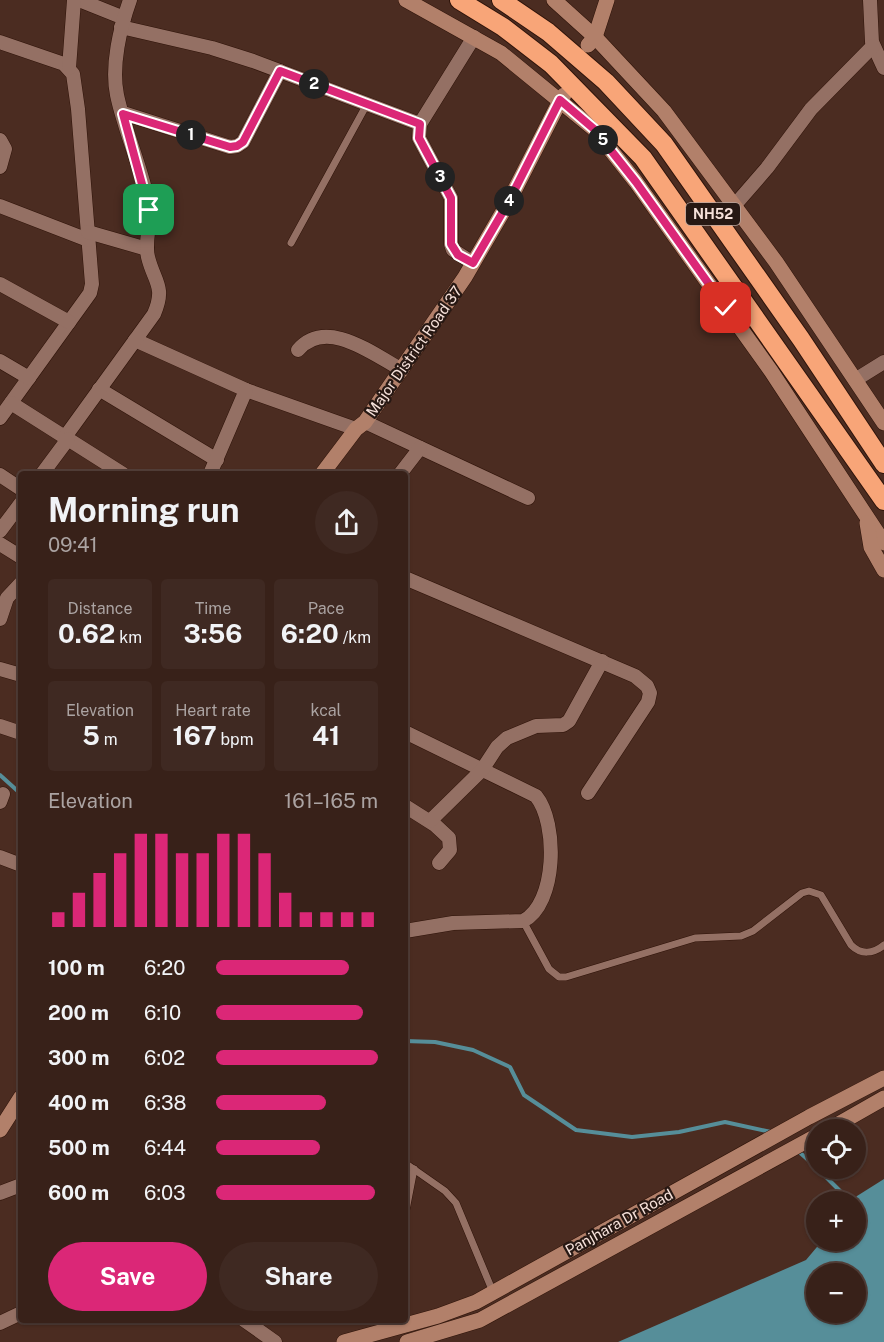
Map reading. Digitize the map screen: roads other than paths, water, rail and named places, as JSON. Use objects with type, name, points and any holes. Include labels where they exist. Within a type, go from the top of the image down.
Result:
[{"type":"highway","name":"NH52","points":[[459,0],[503,27],[551,64],[644,158],[884,501]]},
{"type":"highway","name":"NH52","points":[[501,0],[548,32],[606,82],[664,144],[801,339],[884,464]]},
{"type":"street","points":[[69,68],[74,0]]},
{"type":"street","points":[[79,0],[122,22],[212,48],[280,71],[420,124]]},
{"type":"street","points":[[44,471],[99,389],[154,314],[159,302],[158,282],[148,259],[149,210],[117,95],[116,80],[122,22],[130,0]]},
{"type":"street","points":[[406,0],[501,53],[562,98],[594,129],[636,182],[771,371],[884,543]]},
{"type":"street","points":[[554,0],[592,41],[664,111],[776,262],[884,423]]},
{"type":"street","points":[[592,41],[607,0]]},
{"type":"street","points":[[870,0],[873,46],[884,68]]},
{"type":"street","points":[[473,263],[458,255],[451,244],[451,198],[419,138],[420,124],[474,37]]},
{"type":"street","points":[[0,42],[64,64],[69,68],[75,80],[91,290],[0,418]]},
{"type":"street","points":[[734,206],[767,168],[811,109],[873,46]]},
{"type":"street","points":[[123,114],[230,147],[237,146],[243,142],[280,71]]},
{"type":"street","name":"Major District Road 37","points":[[324,471],[402,370],[473,263],[508,203],[562,98]]},
{"type":"street","points":[[0,140],[4,149],[0,167]]},
{"type":"street","points":[[0,206],[88,236],[147,249]]},
{"type":"street","points":[[0,284],[69,322]]},
{"type":"street","points":[[298,350],[312,339],[328,336],[343,338],[402,370]]},
{"type":"street","points":[[135,340],[246,390],[361,425],[420,448],[528,498]]},
{"type":"street","points":[[0,361],[29,378]]},
{"type":"street","points":[[855,380],[884,362]]},
{"type":"street","points":[[99,389],[216,460]]},
{"type":"street","points":[[211,471],[246,390]]},
{"type":"street","points":[[11,403],[118,471]]},
{"type":"street","points":[[402,471],[420,448]]},
{"type":"street","points":[[0,475],[18,487]]},
{"type":"street","points":[[0,531],[18,507]]},
{"type":"street","points":[[866,515],[871,547],[884,570]]},
{"type":"street","points":[[0,544],[18,555]]},
{"type":"street","points":[[408,579],[602,661],[635,676],[647,686],[650,693],[648,702],[588,793]]},
{"type":"street","points":[[0,619],[7,598],[18,586]]},
{"type":"street","points":[[430,821],[482,770],[497,747],[507,738],[536,726],[563,725],[569,722],[602,661]]},
{"type":"street","points":[[0,669],[18,674]]},
{"type":"street","points":[[0,726],[18,732]]},
{"type":"street","points":[[408,733],[536,796],[542,804],[552,852],[542,901],[532,917],[524,921],[453,923],[408,930]]},
{"type":"street","points":[[408,808],[445,832],[449,838],[450,850],[439,863]]},
{"type":"street","points":[[0,858],[18,864]]},
{"type":"street","name":"Panjhara Dr Road","points":[[344,1342],[438,1316],[476,1302],[809,1117],[884,1078]]},
{"type":"street","points":[[847,1119],[884,1098]]},
{"type":"street","points":[[0,1130],[18,1102]]},
{"type":"street","name":"Panjhara Dr Road","points":[[407,1342],[452,1330],[482,1318],[806,1142]]},
{"type":"street","points":[[0,1193],[18,1186]]},
{"type":"street","points":[[476,1302],[482,1318]]},
{"type":"street","points":[[0,1323],[18,1314]]},
{"type":"street","points":[[248,1323],[275,1342]]},
{"type":"lane","points":[[291,243],[367,104]]},
{"type":"lane","points":[[524,921],[549,969],[559,977],[695,938],[741,936],[753,931],[809,891],[821,895],[856,950],[870,952],[884,945]]},
{"type":"lane","points":[[408,1165],[446,1191],[456,1203],[494,1292]]},
{"type":"lane","points":[[408,1200],[414,1169]]},
{"type":"water","points":[[884,1179],[884,1342],[618,1342],[806,1260],[814,1251],[866,1251],[865,1191]]},
{"type":"waterway","points":[[0,775],[18,791]]},
{"type":"waterway","points":[[408,1041],[435,1042],[473,1050],[510,1067],[524,1095],[576,1130],[632,1137],[679,1132],[725,1122],[771,1132]]},
{"type":"waterway","points":[[797,1150],[806,1158]]},
{"type":"waterway","points":[[828,1179],[840,1191]]}]
